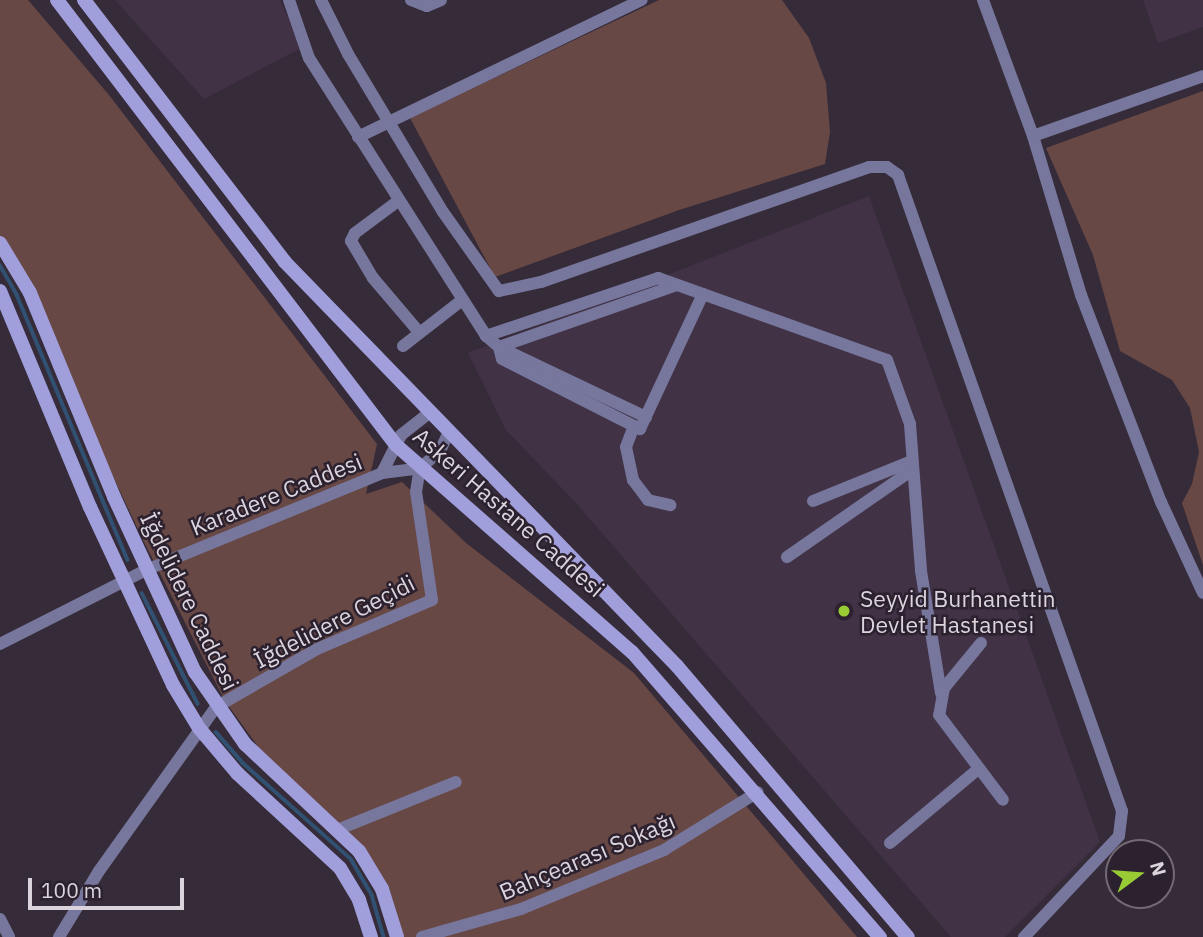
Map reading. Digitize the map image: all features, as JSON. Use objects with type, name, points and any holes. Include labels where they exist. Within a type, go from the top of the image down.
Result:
[{"type":"street","name":"Askeri Hastane Caddesi","points":[[57,0],[396,445],[609,629],[758,792],[879,936]]},
{"type":"street","name":"Askeri Hastane Caddesi","points":[[84,0],[285,262],[677,666],[908,937]]},
{"type":"street","points":[[289,0],[309,58],[486,336],[499,347],[646,417]]},
{"type":"street","points":[[411,0],[427,6],[441,0]]},
{"type":"street","points":[[358,138],[390,120],[642,0]]},
{"type":"street","points":[[983,0],[1033,136],[1084,304],[1161,502],[1203,593]]},
{"type":"street","points":[[324,2],[465,247],[492,286],[503,292],[869,167],[887,167],[898,175],[1122,811],[1119,836],[1024,937]]},
{"type":"street","points":[[1033,136],[1203,76]]},
{"type":"street","points":[[398,201],[355,233],[351,241],[373,278],[419,332]]},
{"type":"street","name":"İğdelidere Caddesi","points":[[0,243],[30,293],[146,570],[216,707],[255,755],[337,830],[372,869],[397,937]]},
{"type":"street","points":[[486,336],[658,278],[887,360],[906,409],[923,584],[941,692],[941,721],[1003,800]]},
{"type":"street","points":[[499,347],[677,285]]},
{"type":"street","points":[[0,291],[5,316],[161,663],[200,728],[237,773],[340,868],[359,900],[371,937]]},
{"type":"street","points":[[499,347],[502,359],[640,429],[703,294]]},
{"type":"street","points":[[403,346],[462,300]]},
{"type":"street","name":"Karadere Caddesi","points":[[382,473],[407,429],[429,412]]},
{"type":"street","points":[[634,426],[626,447],[633,480],[648,500],[670,505]]},
{"type":"street","points":[[420,468],[440,451],[449,432]]},
{"type":"street","points":[[813,501],[912,465]]},
{"type":"street","points":[[787,557],[912,465]]},
{"type":"street","name":"Karadere Caddesi","points":[[123,581],[382,473],[420,468]]},
{"type":"street","name":"İğdelidere Geçidi","points":[[216,707],[317,649],[432,600],[416,492],[420,468]]},
{"type":"street","points":[[0,644],[123,581]]},
{"type":"street","points":[[941,692],[981,643]]},
{"type":"street","points":[[59,937],[99,871],[148,807],[216,707]]},
{"type":"street","points":[[890,843],[977,770]]},
{"type":"street","points":[[337,830],[456,782]]},
{"type":"street","name":"Bahçearası Sokağı","points":[[422,937],[521,909],[664,850],[758,792]]},
{"type":"street","points":[[0,919],[9,937]]},
{"type":"shaded area","points":[[0,0],[28,0],[109,95],[377,444],[366,494],[402,482],[466,543],[634,673],[857,937],[400,937],[382,880],[267,759],[225,701],[143,540],[0,237]]},
{"type":"shaded area","points":[[115,0],[280,0],[301,48],[204,99]]},
{"type":"shaded area","points":[[659,0],[782,0],[809,38],[826,83],[830,132],[825,164],[679,210],[495,277],[410,118]]},
{"type":"shaded area","points":[[1143,0],[1203,0],[1203,27],[1158,43]]},
{"type":"shaded area","points":[[1203,91],[1203,565],[1182,503],[1192,484],[1199,452],[1190,408],[1172,380],[1120,351],[1093,255],[1046,148]]},
{"type":"shaded area","name":"Seyyid Burhanettin Devlet Hastanesi","points":[[869,196],[1100,842],[1005,937],[951,937],[576,503],[506,430],[468,353]]},
{"type":"waterway","points":[[0,265],[17,295],[128,560]]},
{"type":"waterway","points":[[142,593],[198,704]]},
{"type":"waterway","points":[[216,732],[243,763],[351,859],[372,895],[384,937]]},
{"type":"place","name":"Seyyid Burhanettin Devlet Hastanesi","points":[[844,611]]}]
